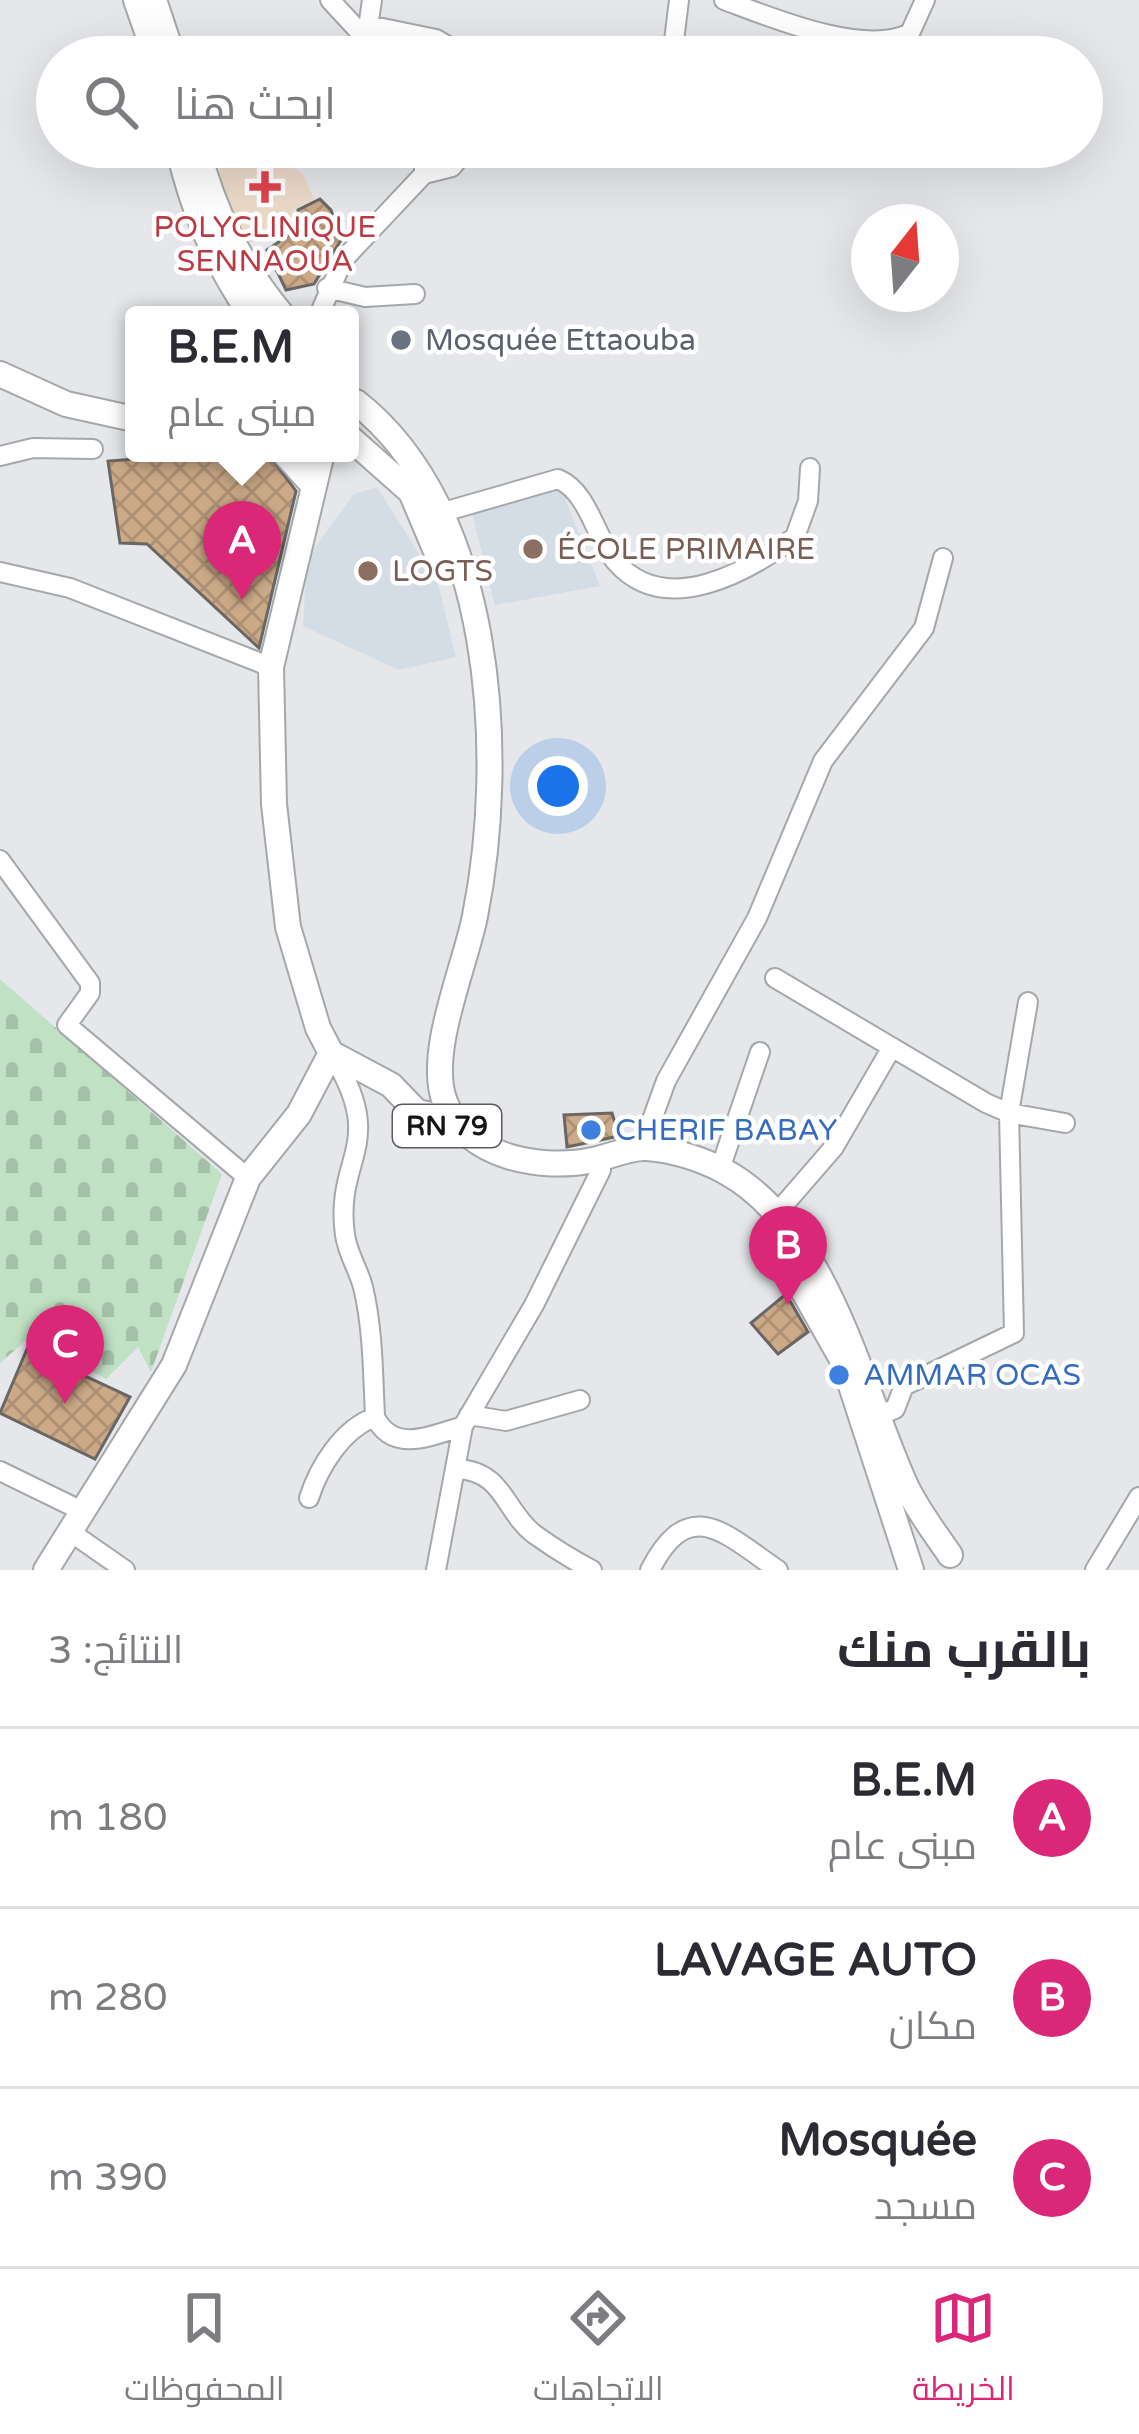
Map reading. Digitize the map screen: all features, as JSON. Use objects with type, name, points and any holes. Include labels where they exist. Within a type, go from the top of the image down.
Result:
[{"type":"main road","points":[[136,0],[149,36]]},
{"type":"main road","points":[[154,0],[166,36]]},
{"type":"main road","points":[[183,168],[192,208],[214,260],[245,306]]},
{"type":"main road","points":[[204,168],[230,241],[276,306]]},
{"type":"main road","points":[[0,374],[66,404],[125,417]]},
{"type":"main road","points":[[0,391],[64,420],[125,432]]},
{"type":"main road","points":[[359,410],[416,462],[478,636],[487,747],[483,854],[475,915],[446,1030],[443,1099],[465,1130],[529,1163],[592,1161],[642,1148],[720,1169],[776,1214],[840,1316],[917,1506],[957,1563]]},
{"type":"main road","name":"RN 79","points":[[359,445],[434,515],[474,695],[475,817],[465,900],[431,1070],[431,1093],[441,1117],[455,1138],[499,1168],[527,1177],[656,1159],[717,1181],[754,1209],[843,1361],[914,1570]]},
{"type":"main road","points":[[292,462],[311,483]]},
{"type":"main road","points":[[319,462],[271,667],[270,743],[283,893],[301,974],[331,1053],[391,1085],[417,1112],[441,1117]]},
{"type":"main road","points":[[46,1570],[174,1365],[248,1178],[299,1114],[331,1053]]},
{"type":"main road","points":[[914,1570],[928,1557],[957,1563]]},
{"type":"street","points":[[330,0],[365,36]]},
{"type":"street","points":[[369,36],[372,0]]},
{"type":"street","points":[[675,36],[679,0]]},
{"type":"street","points":[[724,0],[830,35],[852,36]]},
{"type":"street","points":[[902,36],[910,33],[926,0]]},
{"type":"street","points":[[424,168],[424,174]]},
{"type":"street","points":[[322,306],[343,260],[424,174],[445,168]]},
{"type":"street","points":[[327,288],[365,297],[415,294]]},
{"type":"street","points":[[0,456],[33,448],[93,449]]},
{"type":"street","points":[[434,515],[558,478],[573,488],[616,562],[653,585],[680,590],[715,582],[795,537],[808,501],[810,468]]},
{"type":"street","points":[[642,1148],[666,1081],[758,918],[823,761],[924,628],[943,558]]},
{"type":"street","points":[[0,572],[70,588],[271,667]]},
{"type":"street","points":[[0,860],[90,983],[90,993],[67,1025],[248,1178]]},
{"type":"street","points":[[775,978],[1010,1113],[1065,1123]]},
{"type":"street","points":[[881,1414],[895,1409],[904,1386],[1014,1333],[1010,1113],[1028,1002]]},
{"type":"street","points":[[776,1214],[834,1147],[892,1047]]},
{"type":"street","points":[[720,1169],[760,1052]]},
{"type":"street","points":[[331,1053],[352,1087],[361,1118],[344,1230],[350,1263],[363,1287],[375,1417],[383,1433],[398,1440],[421,1440],[466,1420],[506,1421],[580,1400]]},
{"type":"street","points":[[436,1570],[466,1420],[534,1304],[601,1170]]},
{"type":"street","points":[[309,1498],[319,1466],[364,1421],[375,1417]]},
{"type":"street","points":[[457,1469],[474,1469],[497,1483],[530,1532],[590,1570]]},
{"type":"street","points":[[0,1472],[75,1521],[125,1570]]},
{"type":"street","points":[[1095,1570],[1139,1497]]},
{"type":"street","points":[[650,1570],[667,1538],[682,1526],[698,1525],[724,1533],[778,1570]]},
{"type":"shaded area","name":"POLYCLINIQUE SENNAOUA","points":[[219,168],[294,168],[303,174],[314,199],[293,210],[294,219],[245,245],[226,205]]},
{"type":"shaded area","name":"ÉCOLE PRIMAIRE","points":[[558,481],[600,586],[495,605],[472,513]]},
{"type":"shaded area","name":"LOGTS","points":[[377,487],[438,584],[456,657],[399,670],[303,626],[307,558],[354,494]]},
{"type":"green space","points":[[0,979],[222,1174],[151,1372],[138,1347],[106,1379],[31,1336],[0,1363]]},
{"type":"building","points":[[320,199],[331,210],[341,240],[314,284],[286,290],[267,250],[298,229],[298,210]]},
{"type":"building","points":[[108,461],[275,462],[296,491],[259,648],[147,544],[120,543]]},
{"type":"building","name":"CHERIF BABAY","points":[[612,1113],[619,1136],[567,1147],[564,1115]]},
{"type":"building","points":[[786,1294],[808,1332],[778,1354],[751,1323]]},
{"type":"building","points":[[27,1349],[130,1397],[95,1459],[0,1413]]},
{"type":"place","name":"POLYCLINIQUE SENNAOUA","points":[[265,187]]},
{"type":"place","name":"Mosquée Ettaouba","points":[[401,340]]},
{"type":"place","name":"ÉCOLE PRIMAIRE","points":[[533,549]]},
{"type":"place","name":"LOGTS","points":[[368,571]]},
{"type":"place","name":"B.E.M","points":[[242,600]]},
{"type":"place","name":"CHERIF BABAY","points":[[591,1130]]},
{"type":"place","name":"LAVAGE AUTO","points":[[788,1305]]},
{"type":"place","name":"AMMAR OCAS","points":[[839,1375]]},
{"type":"place","name":"Mosquée","points":[[65,1404]]}]
